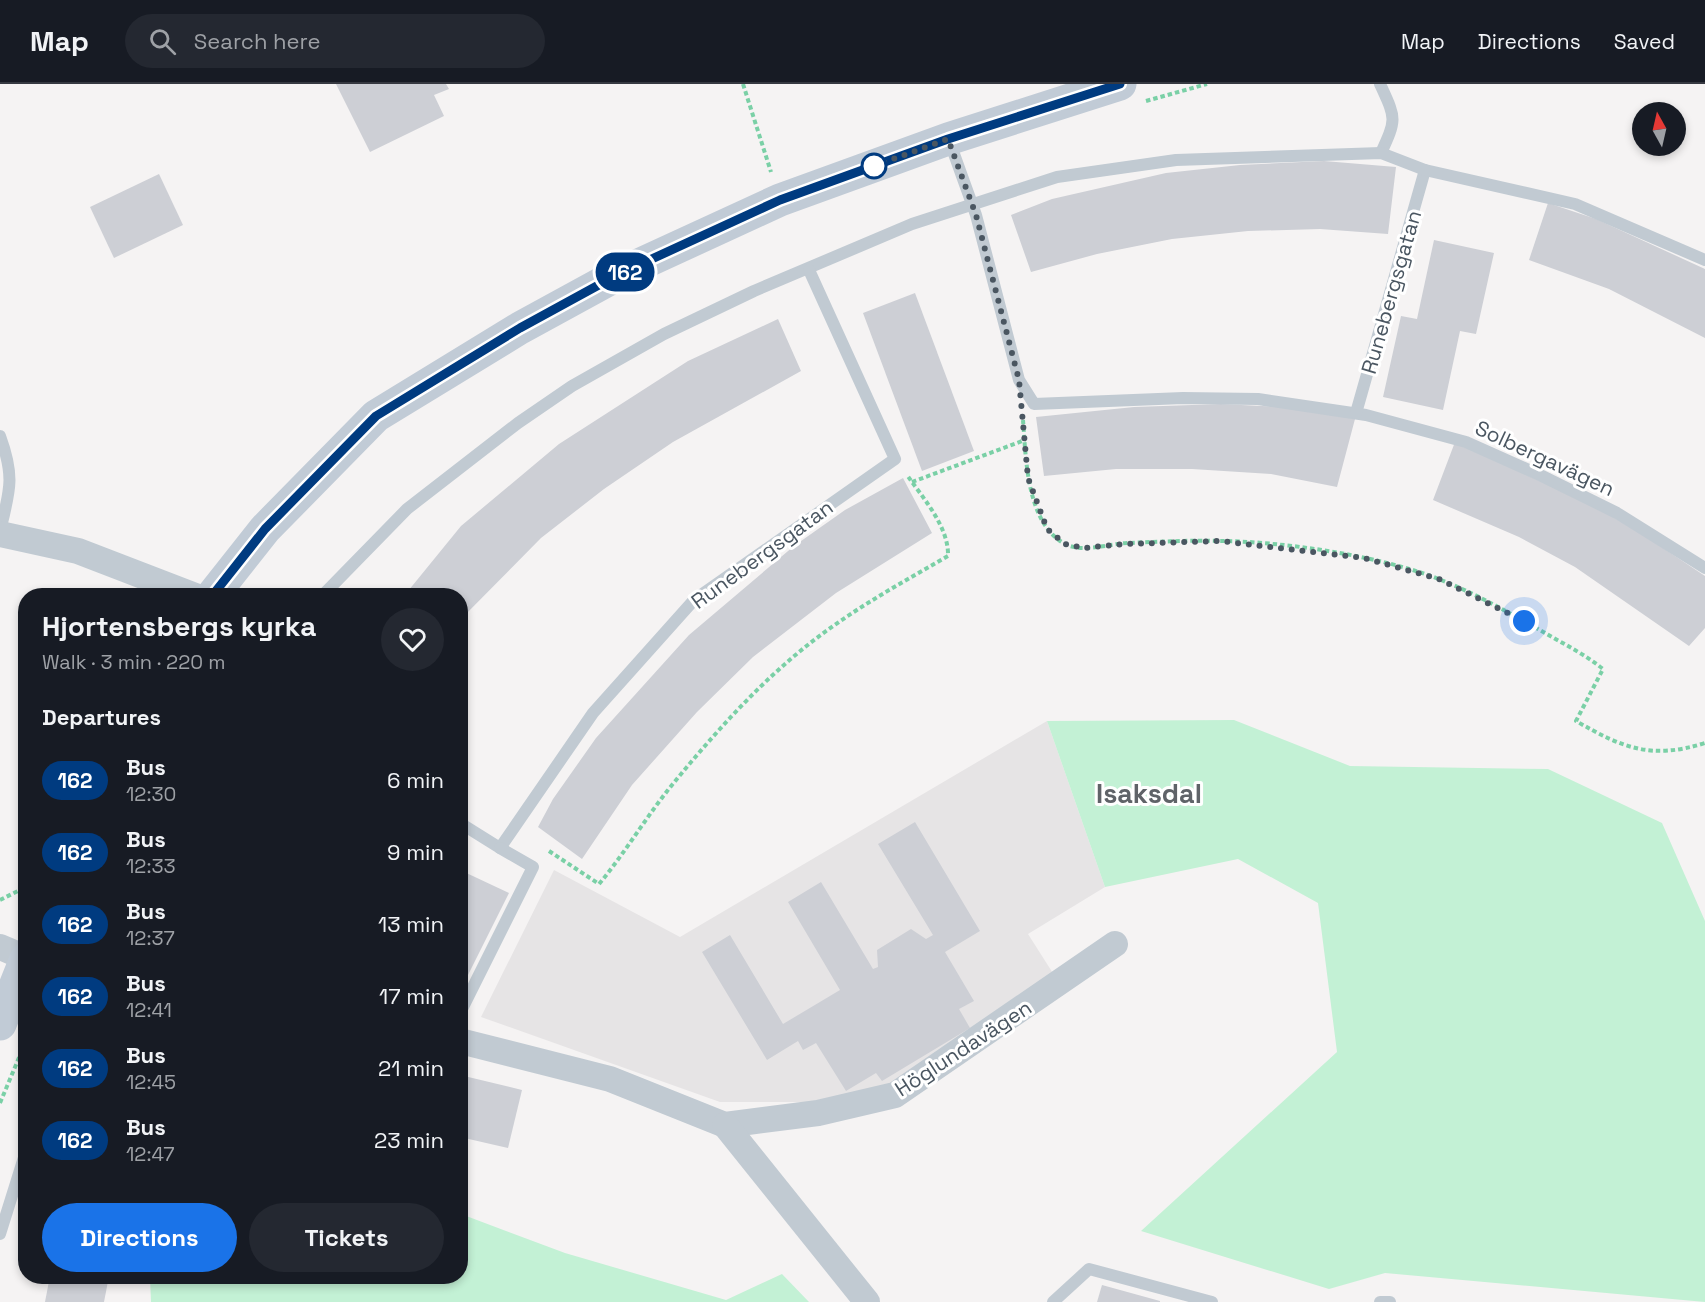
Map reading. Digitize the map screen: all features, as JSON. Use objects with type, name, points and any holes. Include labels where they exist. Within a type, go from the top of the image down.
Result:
[{"type":"street","points":[[218,588],[265,529],[376,416],[520,328],[627,270],[780,200],[948,139],[1131,93]]},
{"type":"street","points":[[0,533],[78,551],[174,588]]},
{"type":"street","name":"Höglundavägen","points":[[468,1043],[610,1079],[725,1125],[818,1113],[895,1095],[1115,944]]},
{"type":"street","points":[[0,947],[18,955]]},
{"type":"street","points":[[0,1024],[18,979]]},
{"type":"street","name":"Höglundavägen","points":[[725,1125],[867,1302]]},
{"type":"lane","points":[[1380,84],[1391,109],[1394,125],[1381,153]]},
{"type":"lane","points":[[948,139],[971,204],[1019,380]]},
{"type":"lane","points":[[330,588],[407,509],[518,423],[572,386],[664,334],[754,291],[809,270],[912,224],[1057,177],[1176,160],[1381,153],[1425,170],[1575,204],[1705,260]]},
{"type":"lane","name":"Runebergsgatan","points":[[1356,413],[1425,170]]},
{"type":"lane","points":[[809,270],[895,459]]},
{"type":"lane","name":"Solbergavägen","points":[[1019,380],[1034,404],[1184,398],[1258,399],[1356,413],[1467,442],[1617,513],[1705,568]]},
{"type":"lane","points":[[0,436],[10,462],[11,488],[0,533]]},
{"type":"lane","name":"Runebergsgatan","points":[[500,848],[593,712],[694,600],[895,459]]},
{"type":"lane","points":[[468,829],[533,867],[468,997]]},
{"type":"lane","points":[[0,1234],[18,1177]]},
{"type":"lane","points":[[1053,1302],[1089,1269],[1212,1302]]},
{"type":"lane","points":[[1380,1302],[1390,1302]]},
{"type":"path","points":[[743,84],[774,181]]},
{"type":"path","points":[[1131,93],[1207,84]]},
{"type":"path","points":[[1019,380],[1028,478],[1038,510],[1047,529],[1065,544],[1084,548],[1167,542],[1220,541],[1268,544],[1364,558],[1439,579],[1506,611],[1585,655],[1603,669],[1576,721],[1604,737],[1641,751],[1683,750],[1705,743]]},
{"type":"path","points":[[912,482],[1025,440]]},
{"type":"path","points":[[514,828],[599,884],[624,854],[670,787],[766,682],[828,631],[883,593],[948,556],[949,545],[940,527],[895,459]]},
{"type":"path","points":[[0,900],[18,891]]},
{"type":"path","points":[[0,1103],[18,1062]]},
{"type":"shaded area","points":[[1047,721],[1105,887],[1028,934],[1056,978],[885,1087],[815,1102],[720,1102],[481,1017],[554,870],[680,937]]},
{"type":"green space","points":[[1234,720],[1350,766],[1548,769],[1662,823],[1705,921],[1705,1302],[1385,1273],[1329,1289],[1141,1231],[1337,1052],[1318,903],[1238,859],[1105,887],[1047,721]]},
{"type":"green space","points":[[468,1217],[565,1253],[726,1300],[782,1274],[809,1302],[151,1302],[150,1284],[468,1284]]},
{"type":"building","points":[[336,84],[446,84],[449,89],[434,95],[444,116],[370,152]]},
{"type":"building","points":[[1324,161],[1396,167],[1388,234],[1320,229],[1248,231],[1172,239],[1097,254],[1031,272],[1011,215],[1052,199],[1166,173],[1240,165]]},
{"type":"building","points":[[159,174],[183,225],[114,258],[90,207]]},
{"type":"building","points":[[1548,203],[1596,219],[1705,269],[1705,338],[1609,289],[1529,260]]},
{"type":"building","points":[[1434,240],[1494,253],[1476,334],[1460,331],[1443,410],[1383,397],[1401,316],[1417,319]]},
{"type":"building","points":[[915,293],[974,451],[922,471],[863,313]]},
{"type":"building","points":[[778,319],[801,371],[673,442],[604,489],[541,538],[468,612],[468,588],[411,588],[461,526],[559,444],[688,361]]},
{"type":"building","points":[[1221,404],[1304,408],[1355,419],[1337,487],[1271,474],[1192,469],[1116,469],[1044,476],[1036,417],[1134,407]]},
{"type":"building","points":[[1455,442],[1588,503],[1636,530],[1705,576],[1705,628],[1689,646],[1575,567],[1519,537],[1433,500]]},
{"type":"building","points":[[903,478],[932,533],[836,593],[753,657],[697,712],[632,785],[582,859],[538,827],[553,799],[596,738],[689,635],[794,546],[845,510]]},
{"type":"building","points":[[915,822],[980,931],[945,952],[974,1001],[959,1009],[970,1028],[882,1081],[876,1073],[846,1091],[816,1043],[803,1050],[798,1041],[767,1060],[702,952],[730,935],[783,1024],[840,990],[788,902],[821,882],[873,969],[878,967],[877,950],[911,929],[926,939],[933,935],[878,844]]},
{"type":"building","points":[[468,874],[509,893],[468,975]]},
{"type":"building","points":[[468,1077],[522,1090],[508,1148],[468,1139]]},
{"type":"building","points":[[48,1284],[107,1284],[104,1302],[45,1302]]},
{"type":"building","points":[[1102,1285],[1160,1301],[1160,1302],[1097,1302]]},
{"type":"bus line","name":"162","points":[[218,588],[265,529],[376,416],[520,328],[617,275],[780,200],[948,139],[1120,84]]},
{"type":"district","name":"Isaksdal","points":[[1149,793]]},
{"type":"route","points":[[874,166],[948,139],[976,215],[1019,380],[1028,478],[1038,510],[1047,529],[1065,544],[1084,548],[1124,544],[1220,541],[1268,544],[1364,558],[1439,579],[1524,621]]}]
